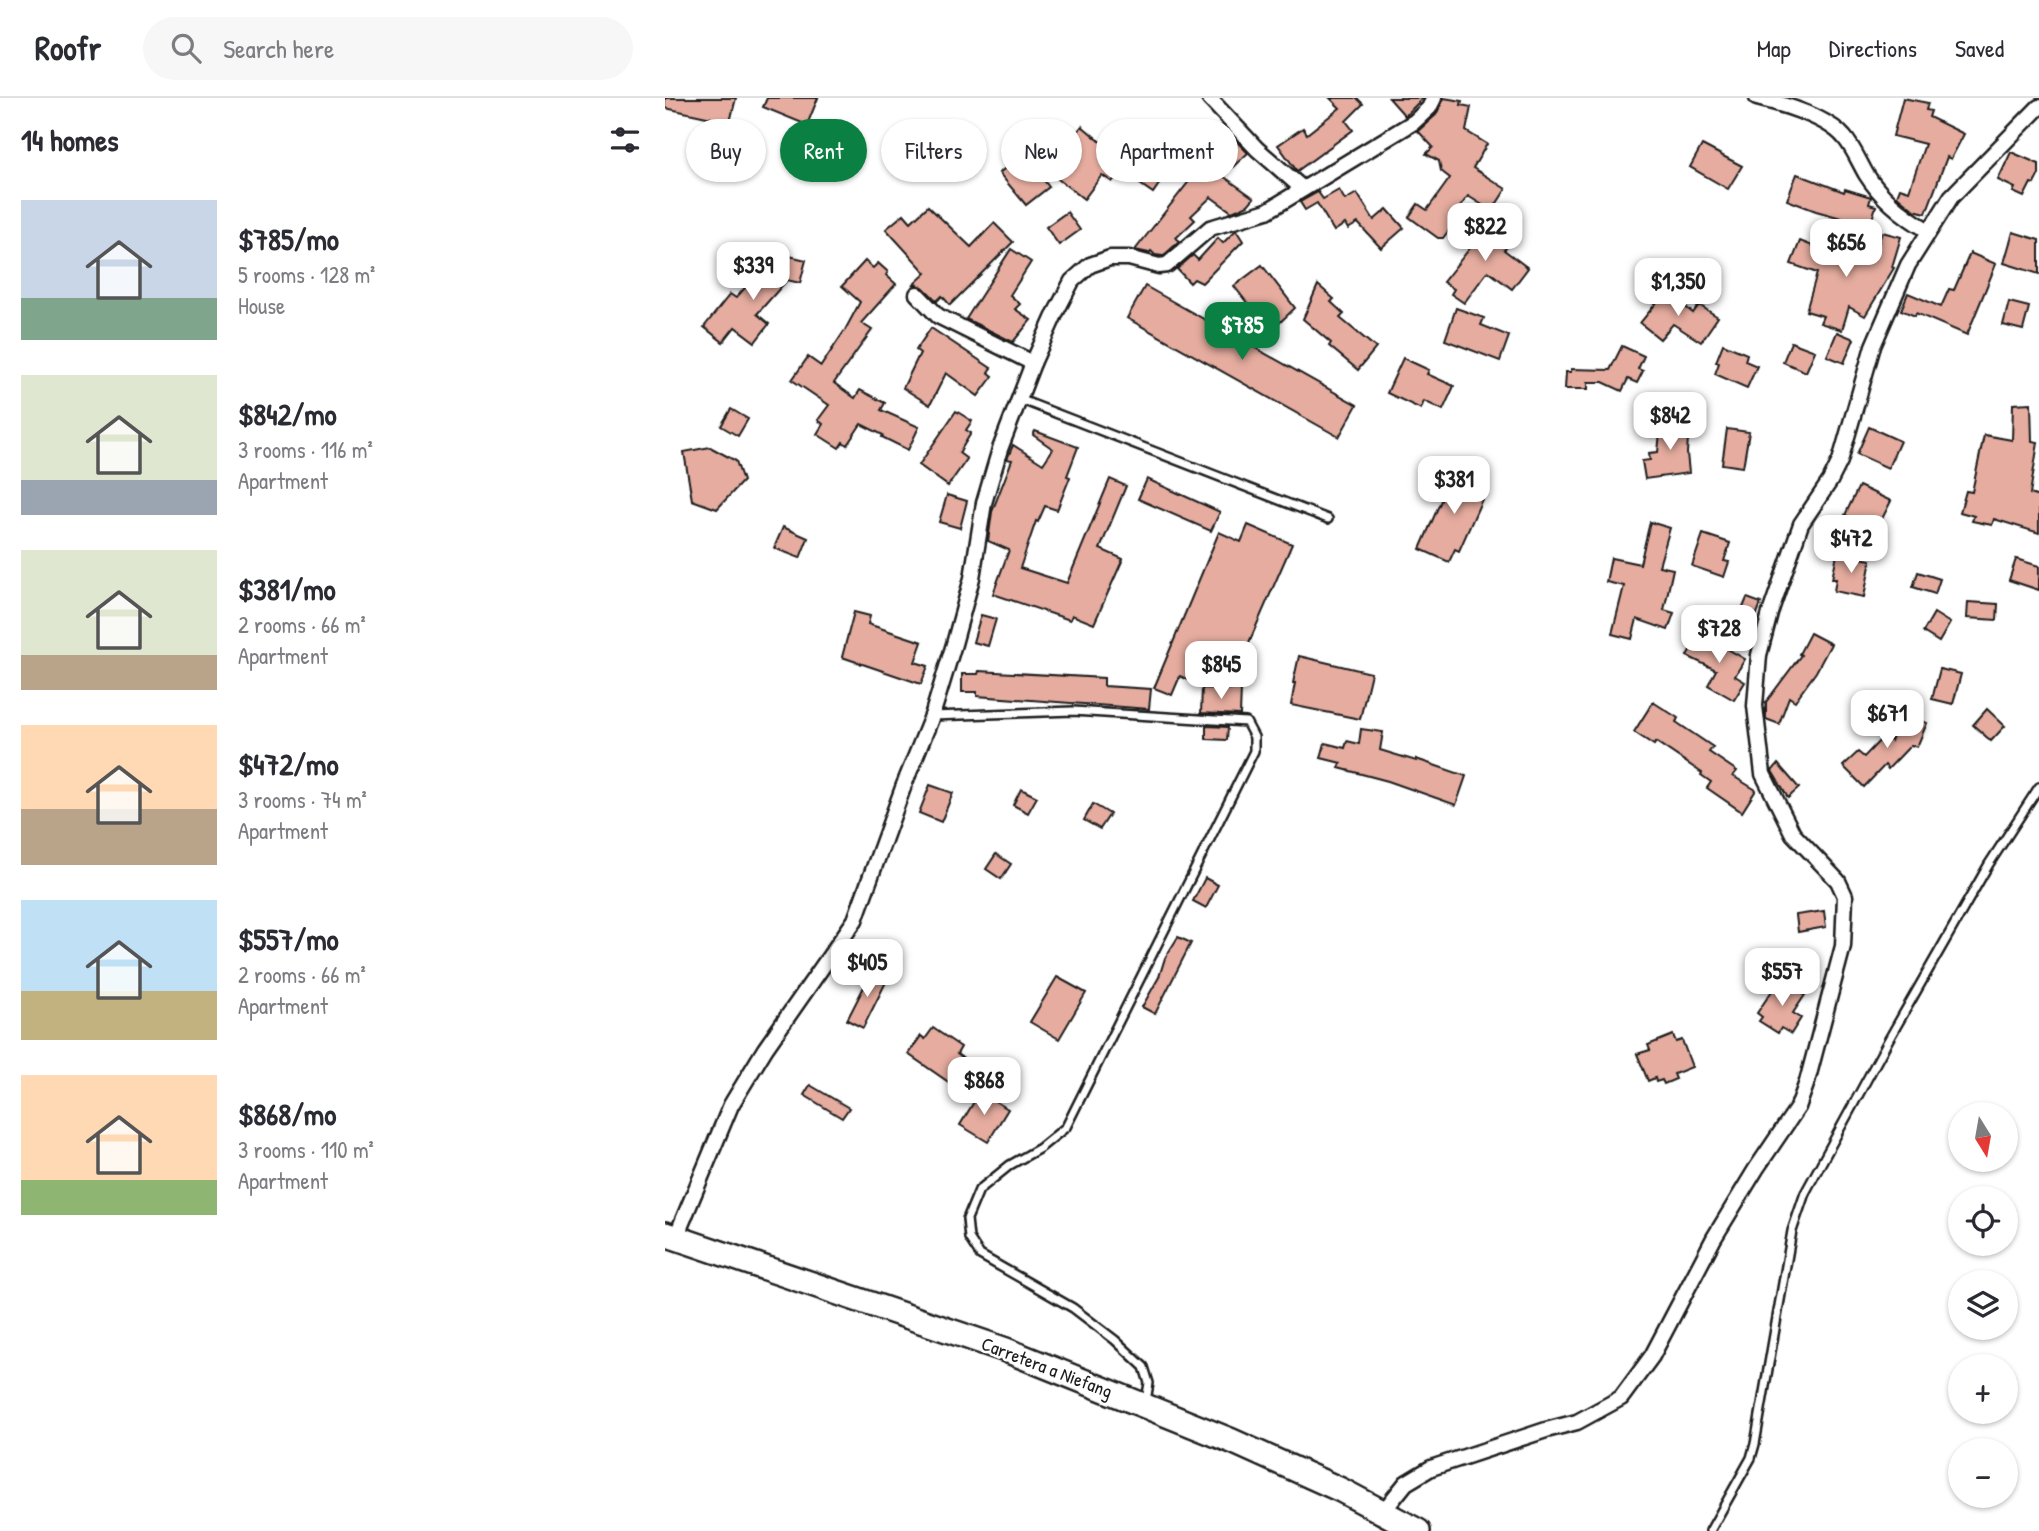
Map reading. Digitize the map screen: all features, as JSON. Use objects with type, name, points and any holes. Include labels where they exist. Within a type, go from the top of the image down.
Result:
[{"type":"main road","name":"Carretera a Niefang","points":[[670,1236],[1006,1350],[1244,1446],[1341,1490],[1417,1531]]},
{"type":"street","points":[[1209,98],[1257,149],[1303,189]]},
{"type":"street","points":[[670,1236],[731,1105],[765,1049],[855,920],[932,716],[972,578],[983,503],[1033,363],[1072,281],[1090,265],[1110,258],[1129,258],[1159,266],[1167,265],[1210,228],[1257,216],[1414,122],[1434,98]]},
{"type":"street","points":[[1757,98],[1798,110],[1832,127],[1845,137],[1868,177],[1888,200],[1909,220],[1929,231]]},
{"type":"street","points":[[1382,1513],[1406,1483],[1431,1468],[1577,1422],[1621,1398],[1652,1356],[1714,1238],[1798,1107],[1843,946],[1845,897],[1838,881],[1793,834],[1763,774],[1755,706],[1759,655],[1770,613],[1801,524],[1840,461],[1873,346],[1907,265],[1951,197],[2039,107]]},
{"type":"street","points":[[917,294],[938,316],[1033,363]]},
{"type":"lane","points":[[1019,399],[1328,519]]},
{"type":"lane","points":[[932,716],[1073,711],[1246,722],[1254,737],[1254,751],[1066,1127],[979,1190],[967,1219],[969,1238],[980,1255],[1073,1308],[1115,1340],[1144,1367],[1149,1383],[1146,1406]]},
{"type":"lane","points":[[1710,1531],[1751,1458],[1755,1444],[1792,1231],[1805,1193],[1888,1039],[1989,864],[2039,787]]},
{"type":"building","points":[[665,98],[736,98],[731,119],[716,119],[665,108]]},
{"type":"building","points":[[767,98],[818,98],[809,119],[792,119],[763,107]]},
{"type":"building","points":[[1330,98],[1357,98],[1363,104],[1346,121],[1353,130],[1297,171],[1278,145],[1303,128],[1307,134],[1340,108]]},
{"type":"building","points":[[1389,98],[1423,98],[1405,116]]},
{"type":"building","points":[[1444,98],[1462,101],[1461,105],[1471,107],[1466,131],[1487,144],[1473,168],[1506,189],[1492,211],[1468,196],[1451,219],[1455,222],[1443,238],[1438,238],[1409,217],[1418,204],[1427,210],[1450,178],[1441,171],[1439,161],[1426,154],[1433,147],[1418,131],[1436,115]]},
{"type":"building","points":[[1903,98],[1928,103],[1926,110],[1931,111],[1929,117],[1964,134],[1951,159],[1947,157],[1926,213],[1914,210],[1897,196],[1900,188],[1909,191],[1925,144],[1893,136]]},
{"type":"building","points":[[1082,126],[1096,138],[1097,182],[1084,199],[1062,182],[1082,182]]},
{"type":"building","points":[[1238,143],[1248,153],[1238,162]]},
{"type":"building","points":[[1702,145],[1742,166],[1728,189],[1690,167]]},
{"type":"building","points":[[2011,152],[2039,164],[2039,174],[2024,197],[2013,192],[2015,188],[1998,180]]},
{"type":"building","points":[[1797,174],[1844,192],[1845,189],[1871,197],[1869,204],[1876,206],[1870,226],[1787,200]]},
{"type":"building","points":[[1007,182],[1045,182],[1049,187],[1026,205]]},
{"type":"building","points":[[1137,182],[1160,182],[1153,193]]},
{"type":"building","points":[[1188,182],[1231,182],[1254,198],[1248,205],[1232,212],[1211,197],[1191,216],[1195,220],[1176,238],[1180,241],[1163,256],[1155,255],[1151,251],[1149,253],[1135,250]]},
{"type":"building","points":[[1339,190],[1345,200],[1357,193],[1374,220],[1387,209],[1404,228],[1381,248],[1358,223],[1348,229],[1345,224],[1334,231],[1317,203],[1305,210],[1300,202],[1318,192],[1323,199]]},
{"type":"building","points":[[928,206],[971,247],[994,223],[1013,242],[950,305],[942,296],[937,301],[923,287],[914,284],[926,273],[886,229],[904,214],[911,222]]},
{"type":"building","points":[[1067,212],[1080,230],[1059,245],[1046,227]]},
{"type":"building","points":[[1493,220],[1513,241],[1504,250],[1528,268],[1512,289],[1488,271],[1464,303],[1451,294],[1454,289],[1443,282],[1470,248],[1467,244]]},
{"type":"building","points":[[1236,230],[1243,241],[1202,283],[1194,279],[1190,283],[1177,269],[1193,255],[1198,260],[1218,238],[1223,243]]},
{"type":"building","points":[[1882,232],[1901,237],[1892,267],[1894,268],[1865,316],[1849,307],[1842,330],[1820,323],[1823,316],[1806,311],[1817,273],[1791,264],[1800,241],[1846,259],[1849,250],[1874,259]]},
{"type":"building","points":[[2013,232],[2039,240],[2039,274],[2004,263]]},
{"type":"building","points":[[1011,249],[1031,262],[1010,295],[1020,304],[1015,309],[1031,320],[1013,342],[966,319]]},
{"type":"building","points":[[1970,253],[1996,264],[1967,335],[1916,313],[1915,316],[1901,310],[1908,293],[1941,307],[1949,289],[1954,290]]},
{"type":"building","points":[[781,254],[806,260],[800,283],[787,280],[757,314],[769,324],[755,342],[735,327],[723,342],[704,327],[730,294],[736,298],[758,273],[773,285]]},
{"type":"building","points":[[865,261],[873,268],[878,263],[896,284],[861,323],[872,330],[834,383],[855,398],[860,390],[885,403],[881,410],[919,427],[908,450],[861,424],[847,445],[843,442],[839,448],[817,434],[823,424],[818,420],[829,405],[792,380],[808,357],[821,366],[845,330],[860,302],[842,286]]},
{"type":"building","points":[[1262,265],[1295,308],[1273,329],[1257,311],[1255,313],[1234,286]]},
{"type":"building","points":[[1318,285],[1334,299],[1331,302],[1344,314],[1340,318],[1376,348],[1358,370],[1329,346],[1331,343],[1303,319]]},
{"type":"building","points":[[1145,286],[1357,405],[1339,437],[1127,318]]},
{"type":"building","points":[[1666,291],[1693,313],[1699,305],[1718,317],[1701,342],[1673,324],[1660,339],[1640,323]]},
{"type":"building","points":[[2009,302],[2029,307],[2023,330],[2003,325]]},
{"type":"building","points":[[1456,308],[1484,318],[1481,325],[1509,336],[1500,361],[1445,340]]},
{"type":"building","points":[[931,328],[991,368],[988,372],[993,376],[978,396],[946,373],[930,405],[903,388],[920,353],[916,350]]},
{"type":"building","points":[[1837,332],[1854,339],[1844,363],[1827,356]]},
{"type":"building","points":[[1791,342],[1815,351],[1806,372],[1783,362]]},
{"type":"building","points":[[1723,344],[1747,354],[1745,361],[1757,366],[1747,388],[1715,374],[1719,363],[1716,362]]},
{"type":"building","points":[[1622,346],[1644,356],[1638,369],[1643,371],[1637,383],[1628,379],[1622,391],[1603,382],[1588,382],[1588,389],[1565,389],[1566,372],[1571,372],[1571,369],[1610,370]]},
{"type":"building","points":[[1403,358],[1429,370],[1427,374],[1454,386],[1443,410],[1424,401],[1421,409],[1387,393]]},
{"type":"building","points":[[2031,403],[2032,441],[2038,442],[2030,494],[2039,497],[2039,533],[1994,519],[1992,525],[1972,521],[1974,516],[1960,512],[1966,491],[1972,492],[1984,435],[2012,440],[2013,404]]},
{"type":"building","points":[[731,409],[748,419],[738,436],[721,426]]},
{"type":"building","points":[[956,411],[972,421],[966,430],[971,433],[959,453],[967,459],[948,486],[919,465]]},
{"type":"building","points":[[1661,422],[1695,425],[1694,438],[1688,438],[1689,473],[1645,479],[1642,461],[1650,460],[1649,453],[1658,452]]},
{"type":"building","points":[[1869,427],[1900,441],[1888,468],[1857,454]]},
{"type":"building","points":[[1727,429],[1749,432],[1743,467],[1722,464]]},
{"type":"building","points":[[1035,431],[1078,447],[1057,510],[1045,506],[1038,522],[1036,521],[1020,568],[1067,583],[1110,479],[1126,486],[1100,549],[1123,559],[1094,624],[1072,615],[1070,620],[993,594],[1009,550],[988,541],[992,512],[1012,460],[1007,459],[1013,445],[1043,464],[1053,449],[1033,435]]},
{"type":"building","points":[[710,447],[736,461],[743,481],[717,509],[692,500],[684,452]]},
{"type":"building","points":[[1455,468],[1484,480],[1478,494],[1483,497],[1459,551],[1455,549],[1449,562],[1420,549]]},
{"type":"building","points":[[1147,479],[1220,512],[1211,531],[1138,499]]},
{"type":"building","points":[[1859,486],[1891,501],[1876,531],[1845,515]]},
{"type":"building","points":[[947,495],[967,501],[960,528],[939,522]]},
{"type":"building","points":[[1650,522],[1670,528],[1659,566],[1673,569],[1664,610],[1674,613],[1668,630],[1637,619],[1632,639],[1612,634],[1624,586],[1606,582],[1611,558],[1640,564]]},
{"type":"building","points":[[1248,525],[1292,544],[1244,654],[1222,645],[1202,686],[1180,676],[1172,695],[1154,688],[1219,532],[1241,542]]},
{"type":"building","points":[[783,527],[808,538],[800,558],[774,548]]},
{"type":"building","points":[[1703,534],[1730,543],[1724,561],[1729,562],[1724,577],[1692,566]]},
{"type":"building","points":[[1837,554],[1871,560],[1864,597],[1834,591],[1836,579],[1832,579]]},
{"type":"building","points":[[2016,559],[2039,566],[2039,590],[2009,580]]},
{"type":"building","points":[[1918,572],[1940,579],[1935,594],[1913,587]]},
{"type":"building","points":[[1747,598],[1761,603],[1754,622],[1739,617]]},
{"type":"building","points":[[1968,602],[1998,604],[1997,620],[1967,618]]},
{"type":"building","points":[[854,612],[870,616],[868,624],[922,642],[915,662],[928,666],[921,684],[842,657]]},
{"type":"building","points":[[1934,613],[1950,623],[1939,642],[1923,632]]},
{"type":"building","points":[[981,615],[996,619],[988,646],[973,642]]},
{"type":"building","points":[[1810,633],[1831,644],[1816,672],[1795,701],[1789,697],[1779,724],[1766,719],[1766,702],[1801,655],[1799,654]]},
{"type":"building","points":[[1697,636],[1711,643],[1714,636],[1728,643],[1726,648],[1745,659],[1735,676],[1745,682],[1734,700],[1708,685],[1716,670],[1687,656]]},
{"type":"building","points":[[1299,656],[1371,673],[1360,719],[1291,705]]},
{"type":"building","points":[[1940,669],[1961,674],[1953,704],[1932,699]]},
{"type":"building","points":[[979,671],[1104,678],[1104,686],[1151,689],[1149,709],[977,696],[977,692],[962,692],[962,674],[978,674]]},
{"type":"building","points":[[1202,688],[1241,689],[1240,715],[1201,713]]},
{"type":"building","points":[[1653,702],[1678,718],[1676,722],[1713,747],[1709,752],[1737,771],[1733,776],[1756,790],[1742,812],[1707,788],[1711,782],[1701,775],[1702,773],[1656,742],[1654,745],[1634,732]]},
{"type":"building","points":[[1987,709],[2005,726],[1991,741],[1973,725]]},
{"type":"building","points":[[1903,713],[1927,723],[1917,747],[1911,745],[1888,769],[1885,765],[1864,787],[1843,766],[1858,752],[1864,757],[1885,735],[1891,741]]},
{"type":"building","points":[[1206,726],[1228,727],[1227,740],[1206,739]]},
{"type":"building","points":[[1361,729],[1383,732],[1380,750],[1466,776],[1456,805],[1388,781],[1339,768],[1341,763],[1321,758],[1325,743],[1345,748],[1347,741],[1359,744]]},
{"type":"building","points":[[1778,764],[1799,788],[1788,798],[1772,771]]},
{"type":"building","points":[[930,785],[953,793],[941,822],[919,813]]},
{"type":"building","points":[[1021,789],[1037,797],[1028,813],[1013,805]]},
{"type":"building","points":[[1093,804],[1110,814],[1100,829],[1084,820]]},
{"type":"building","points":[[996,854],[1011,864],[1001,879],[986,869]]},
{"type":"building","points":[[1205,878],[1218,885],[1206,908],[1193,901]]},
{"type":"building","points":[[1824,911],[1826,927],[1798,932],[1796,915]]},
{"type":"building","points":[[1178,937],[1191,943],[1155,1014],[1142,1007]]},
{"type":"building","points":[[872,971],[888,978],[863,1028],[847,1020]]},
{"type":"building","points":[[1057,977],[1086,993],[1059,1039],[1030,1022]]},
{"type":"building","points":[[1789,980],[1800,987],[1797,991],[1805,995],[1793,1013],[1801,1018],[1791,1034],[1781,1028],[1778,1033],[1759,1021],[1762,1017],[1757,1013],[1778,982],[1785,987]]},
{"type":"building","points":[[933,1028],[961,1047],[957,1054],[965,1060],[950,1083],[908,1054],[921,1036],[925,1039]]},
{"type":"building","points":[[1673,1035],[1676,1042],[1682,1040],[1692,1067],[1674,1074],[1676,1079],[1664,1084],[1662,1080],[1656,1082],[1655,1078],[1648,1081],[1637,1054],[1650,1050],[1648,1045]]},
{"type":"building","points":[[810,1085],[849,1108],[842,1118],[804,1095]]},
{"type":"building","points":[[980,1092],[1008,1109],[988,1142],[960,1125]]}]
